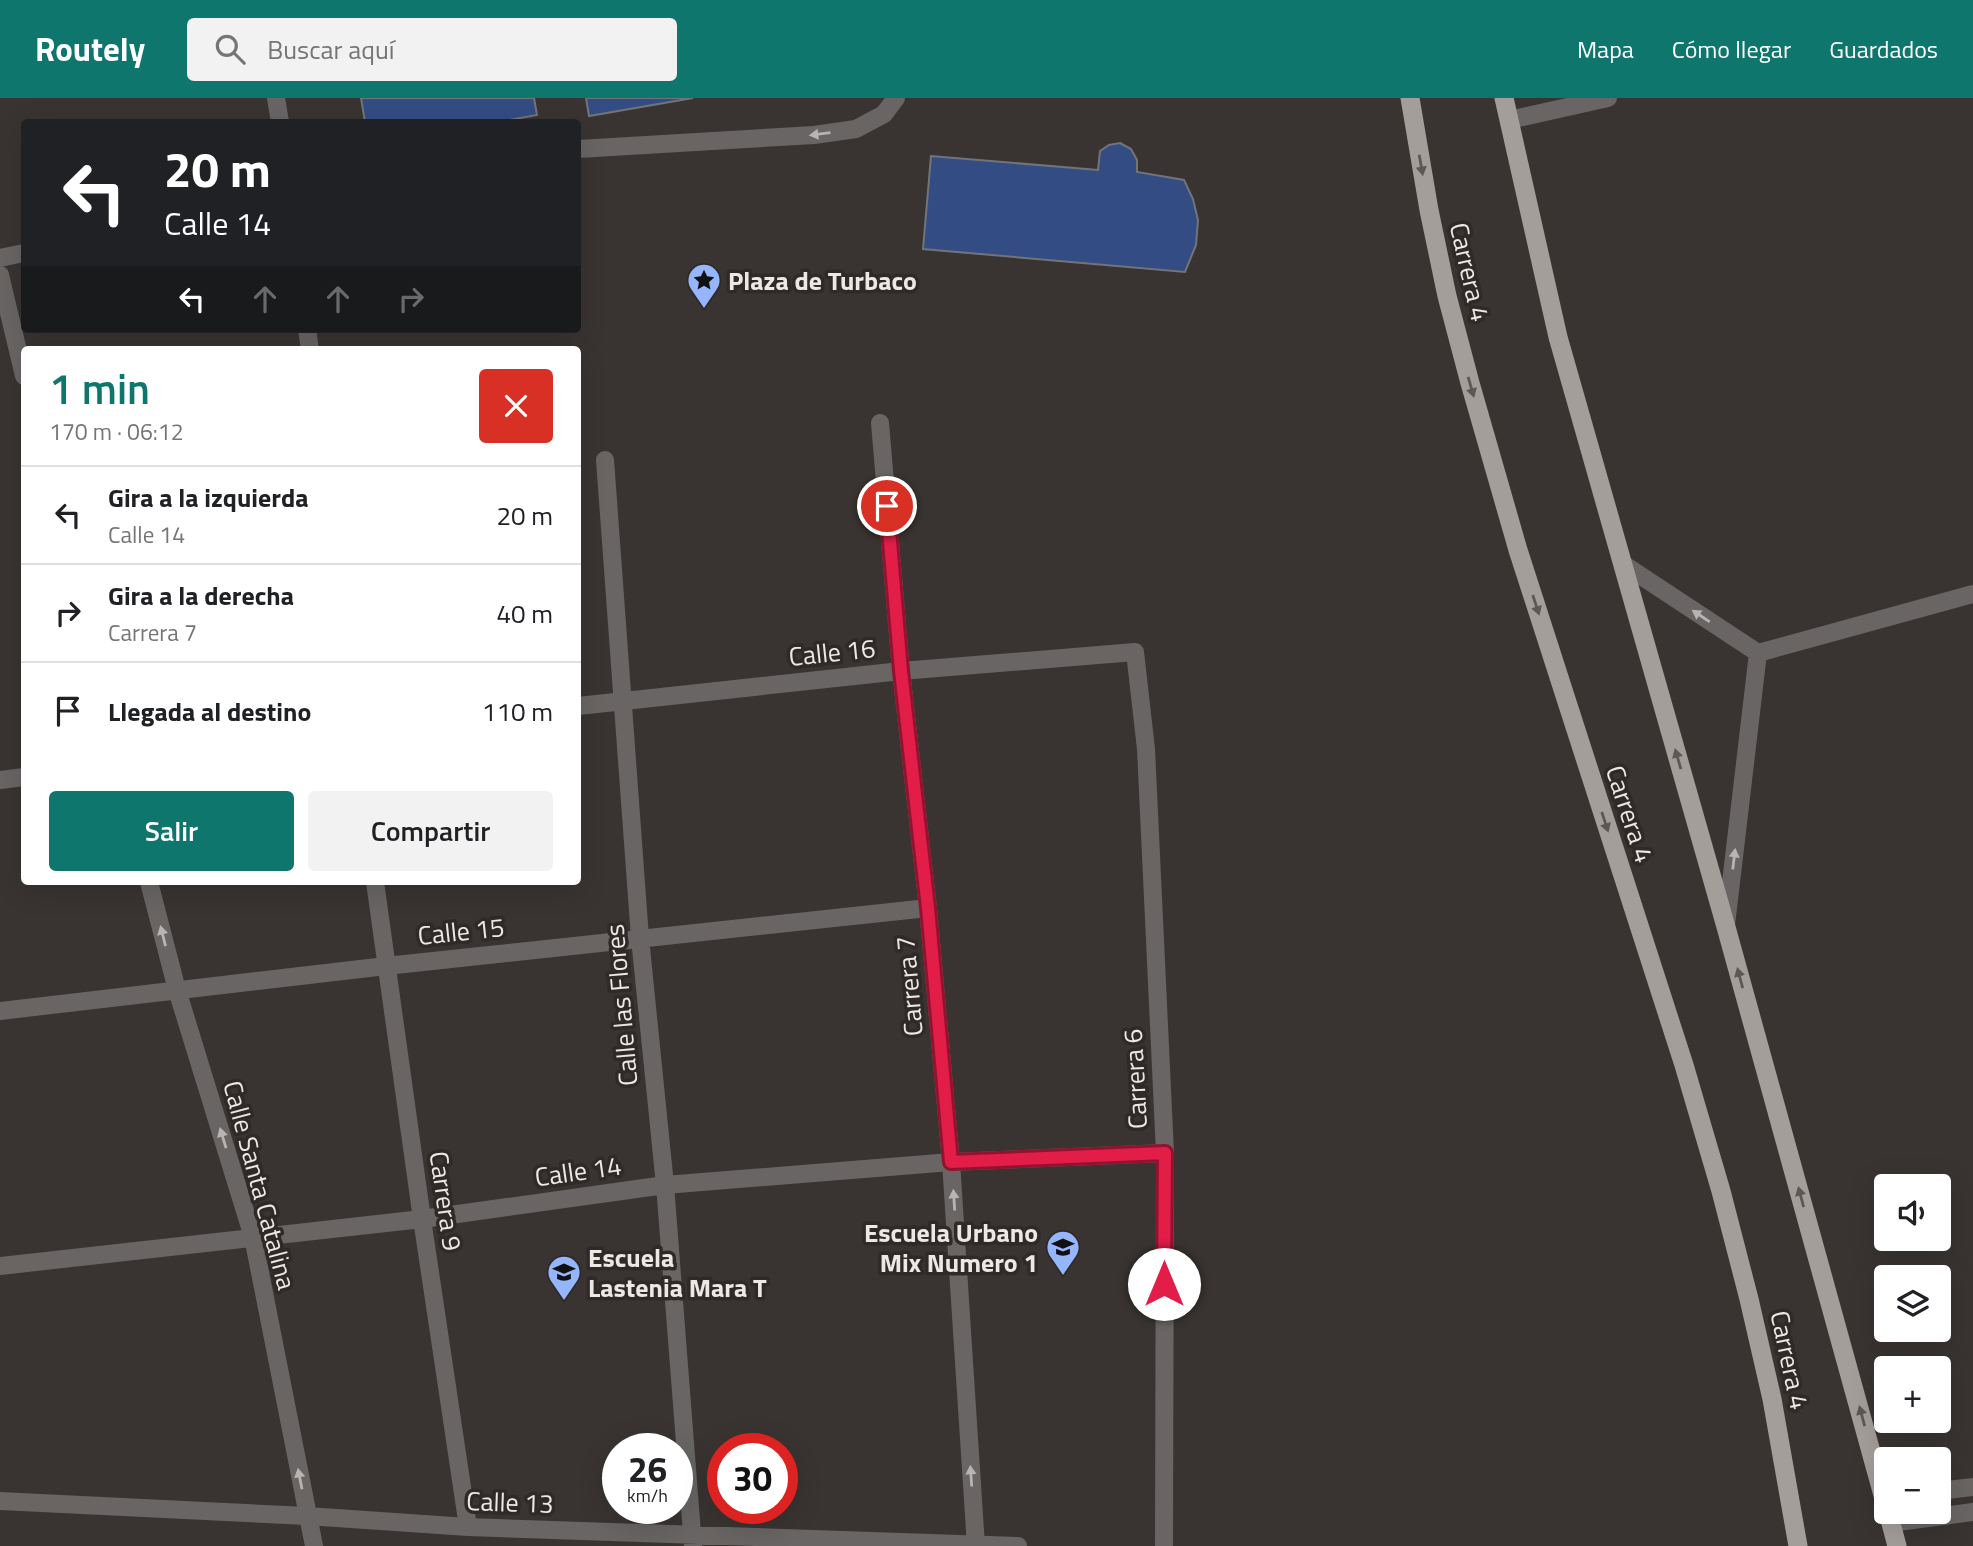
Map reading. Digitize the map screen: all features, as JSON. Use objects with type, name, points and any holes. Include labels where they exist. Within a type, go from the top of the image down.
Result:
[{"type":"highway","name":"Carrera 4","points":[[1410,98],[1447,296],[1474,396],[1522,562],[1684,1065],[1725,1204],[1772,1399],[1798,1546]]},
{"type":"highway","name":"Carrera 4","points":[[1504,98],[1558,337],[1874,1460]]},
{"type":"highway","name":"Carrera 4","points":[[1891,1524],[1896,1546]]},
{"type":"street","points":[[276,98],[280,119]]},
{"type":"street","points":[[581,149],[814,135],[856,129],[884,114],[896,98]]},
{"type":"street","points":[[1509,120],[1608,98]]},
{"type":"street","points":[[0,258],[21,254]]},
{"type":"street","points":[[0,275],[21,363]]},
{"type":"street","name":"Carrera 7","points":[[880,423],[901,671],[928,908],[951,1162],[976,1545]]},
{"type":"street","name":"Calle las Flores","points":[[605,460],[640,938],[664,1185],[693,1541]]},
{"type":"street","points":[[1623,564],[1758,653],[1973,594]]},
{"type":"street","name":"Calle 16","points":[[581,706],[901,671],[1135,652]]},
{"type":"street","name":"Carrera 6","points":[[1135,652],[1146,750],[1165,1153],[1164,1546]]},
{"type":"street","points":[[1726,927],[1758,653]]},
{"type":"street","points":[[0,780],[21,777]]},
{"type":"street","name":"Calle Santa Catalina","points":[[150,885],[177,990],[253,1237],[314,1546]]},
{"type":"street","name":"Carrera 9","points":[[374,885],[468,1527]]},
{"type":"street","name":"Calle 15","points":[[0,1011],[386,966],[928,908]]},
{"type":"street","name":"Calle 14","points":[[0,1266],[422,1219],[664,1185],[951,1162],[1165,1153]]},
{"type":"street","points":[[1951,1490],[1973,1487]]},
{"type":"street","name":"Calle 13","points":[[0,1501],[307,1516],[693,1541],[1018,1546]]},
{"type":"street","points":[[1951,1511],[1973,1512]]},
{"type":"building","points":[[361,98],[534,98],[537,115],[515,119],[364,119]]},
{"type":"building","points":[[586,98],[693,98],[589,116]]},
{"type":"building","points":[[1120,143],[1131,149],[1137,160],[1137,172],[1184,180],[1193,199],[1198,220],[1196,245],[1185,272],[923,249],[931,156],[1098,170],[1100,151],[1109,145]]},
{"type":"place","name":"Plaza de Turbaco","points":[[704,310]]},
{"type":"place","name":"Escuela Urbano Mix Numero 1","points":[[1063,1277]]},
{"type":"place","name":"Escuela Lastenia Mara T","points":[[564,1302]]},
{"type":"route","points":[[887,506],[951,1162],[1165,1153],[1164,1284]]}]
